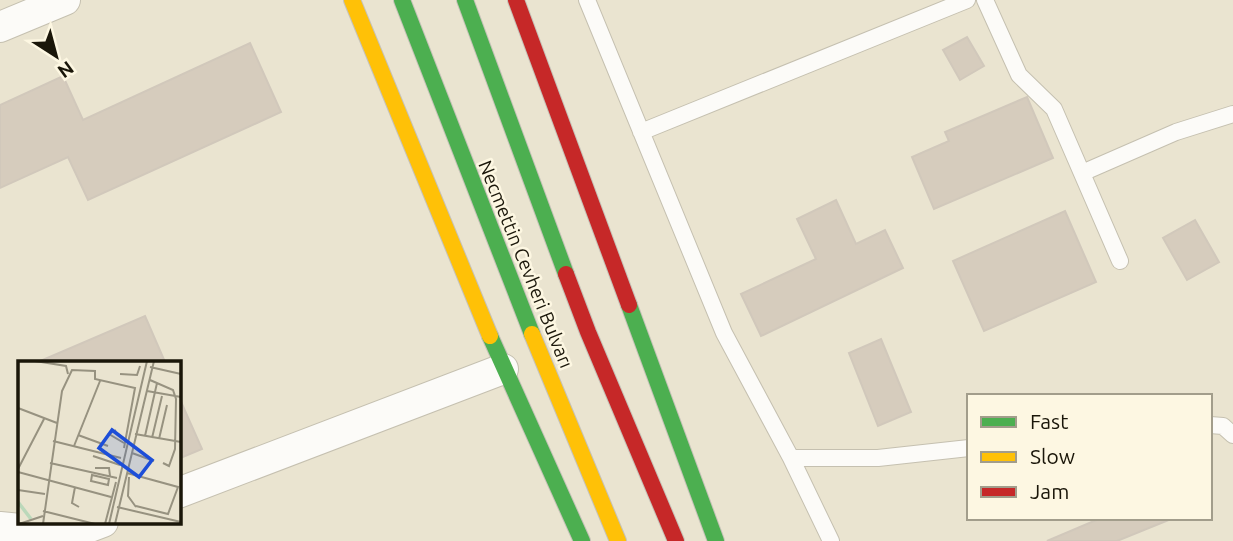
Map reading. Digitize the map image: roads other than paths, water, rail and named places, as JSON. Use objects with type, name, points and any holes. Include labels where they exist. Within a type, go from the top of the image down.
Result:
[{"type":"main road","points":[[352,0],[503,369],[582,541]]},
{"type":"main road","name":"Necmettin Cevheri Bulvarı","points":[[402,0],[538,352],[618,541]]},
{"type":"main road","name":"Necmettin Cevheri Bulvarı","points":[[465,0],[588,332],[676,541]]},
{"type":"main road","points":[[516,0],[716,541]]},
{"type":"street","points":[[0,27],[65,0]]},
{"type":"street","points":[[180,492],[503,369]]},
{"type":"street","points":[[0,527],[71,534],[98,524]]},
{"type":"lane","points":[[587,0],[724,332],[791,458],[831,541]]},
{"type":"lane","points":[[641,132],[968,0]]},
{"type":"lane","points":[[985,0],[1019,75],[1054,109],[1120,261]]},
{"type":"lane","points":[[1082,173],[1176,132],[1233,114]]},
{"type":"lane","points":[[1212,425],[1223,426],[1233,435]]},
{"type":"lane","points":[[791,458],[878,458],[967,448]]}]
